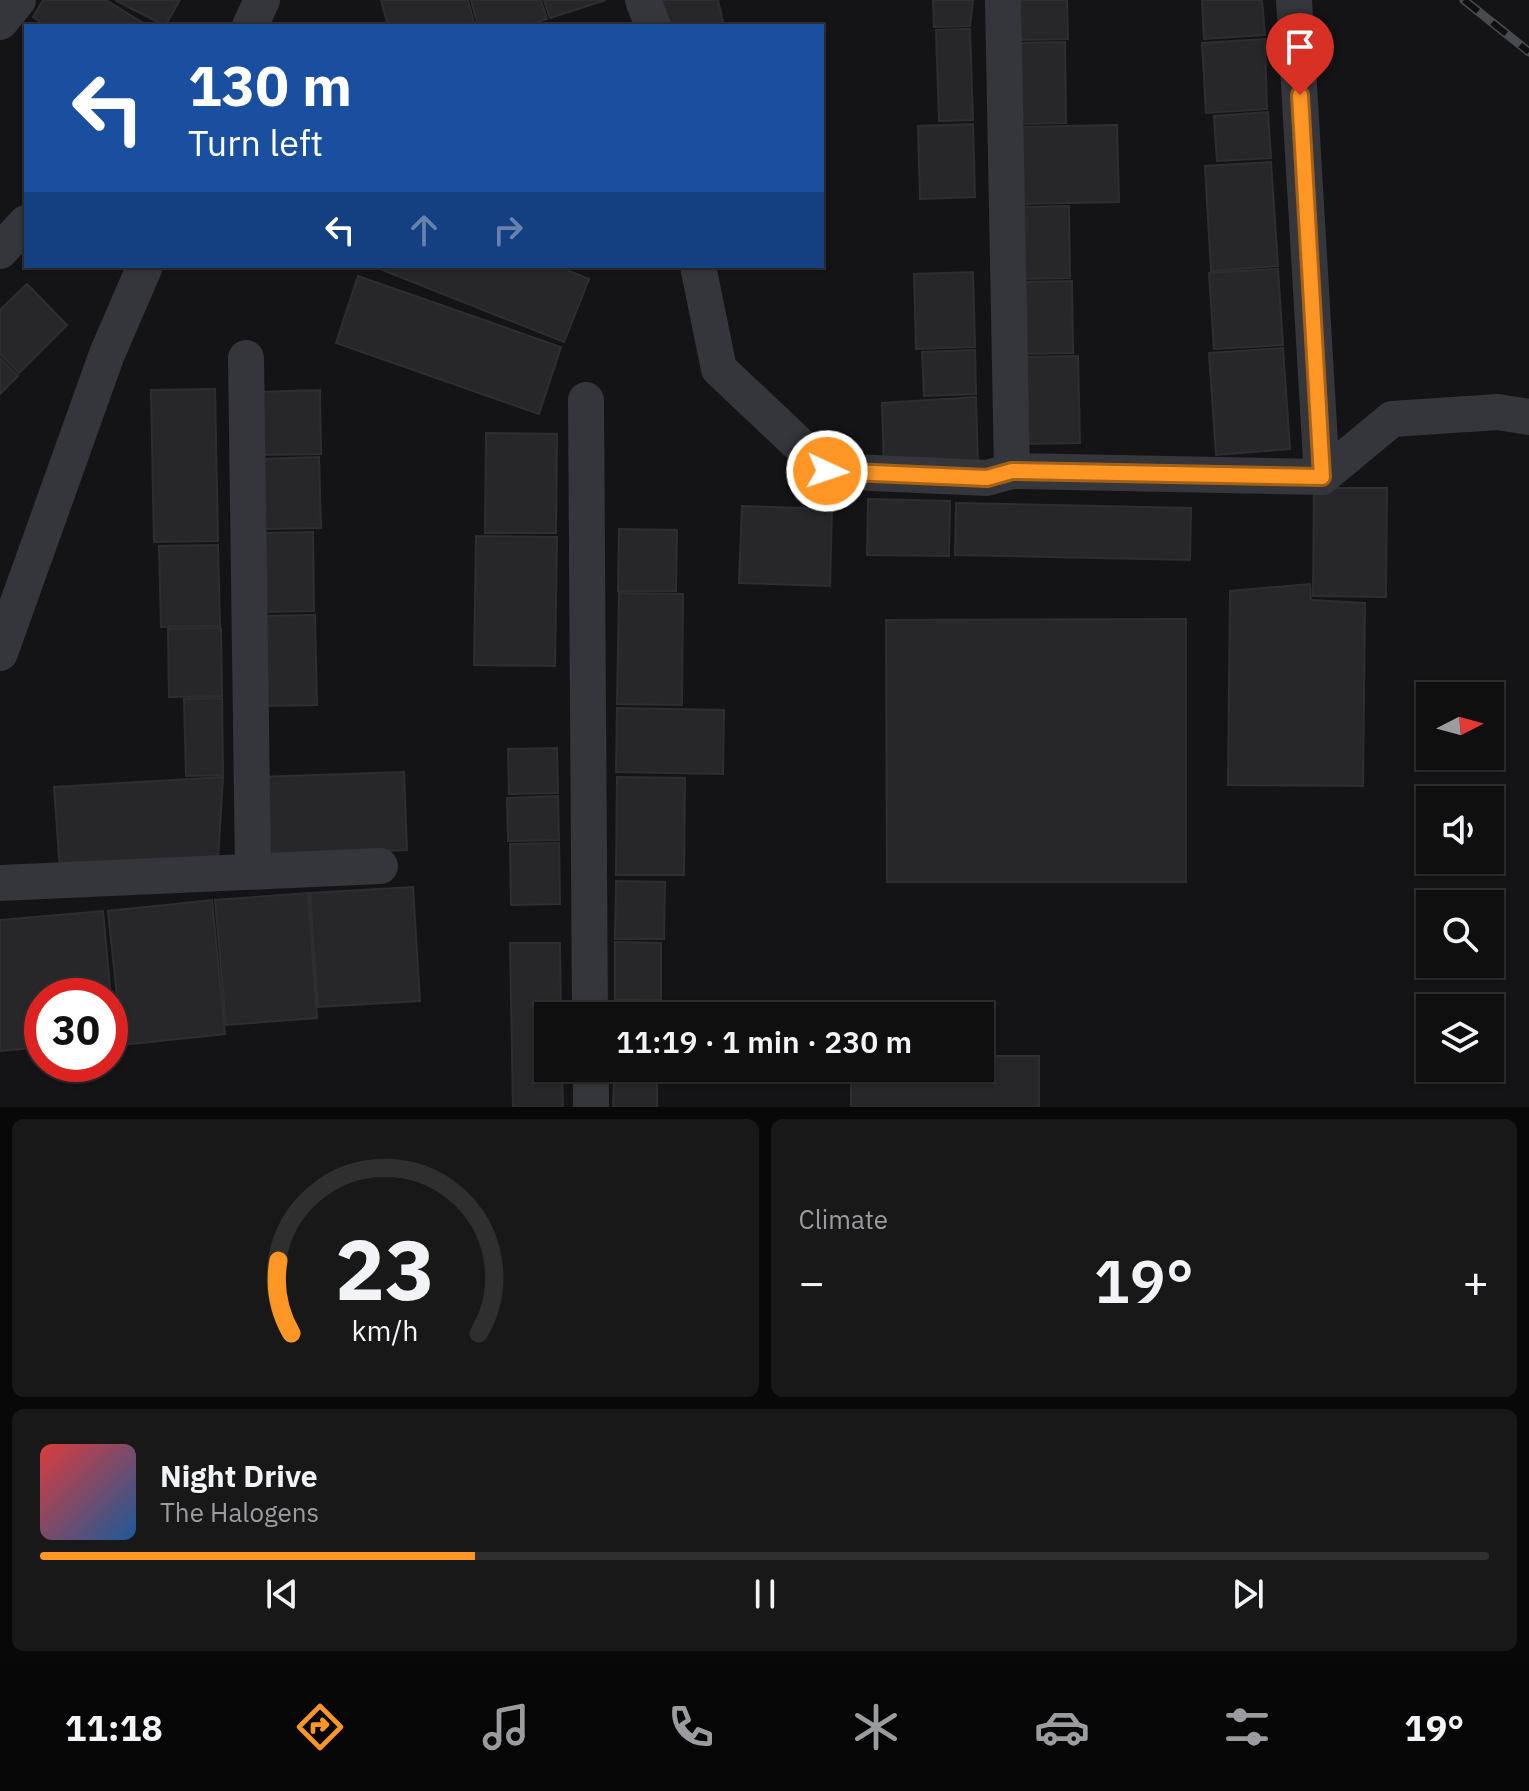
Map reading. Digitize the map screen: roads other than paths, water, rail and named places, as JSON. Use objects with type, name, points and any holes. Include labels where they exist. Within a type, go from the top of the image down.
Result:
[{"type":"street","points":[[0,22],[18,0]]},
{"type":"street","points":[[251,24],[262,0]]},
{"type":"street","points":[[643,0],[652,24]]},
{"type":"street","points":[[1003,0],[1012,471]]},
{"type":"street","points":[[1294,0],[1322,477]]},
{"type":"street","points":[[0,251],[24,225]]},
{"type":"street","points":[[0,653],[107,354],[144,268]]},
{"type":"street","points":[[698,268],[719,369],[827,471],[987,478],[1012,471],[1322,477],[1392,419],[1498,412],[1529,417]]},
{"type":"street","points":[[246,358],[253,870]]},
{"type":"street","points":[[586,400],[590,1002]]},
{"type":"street","points":[[0,883],[380,866]]},
{"type":"street","points":[[591,1082],[591,1107]]},
{"type":"railway","points":[[1464,0],[1529,52]]}]
